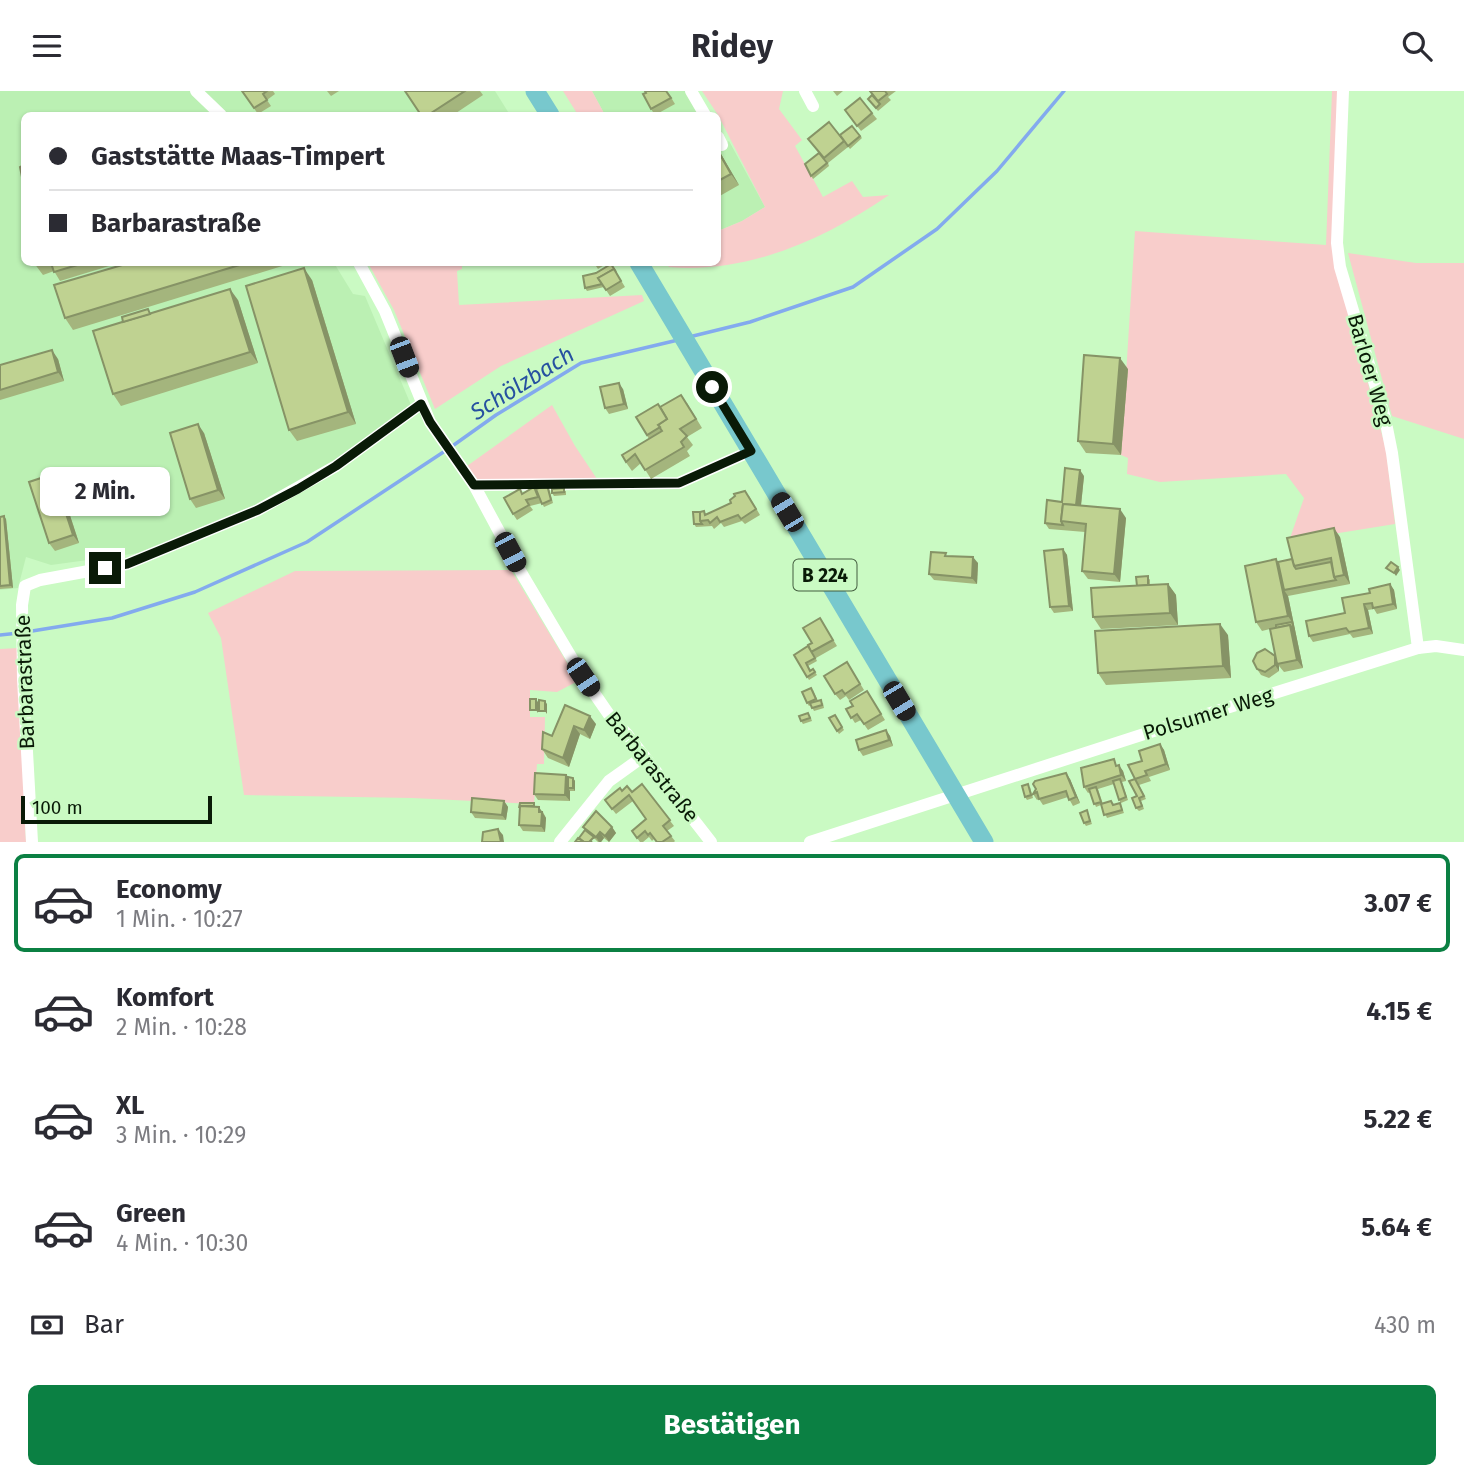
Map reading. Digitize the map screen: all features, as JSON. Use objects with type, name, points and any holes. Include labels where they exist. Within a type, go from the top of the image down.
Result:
[{"type":"main road","points":[[535,91],[548,112]]},
{"type":"main road","name":"B 224","points":[[641,266],[984,842]]},
{"type":"street","points":[[196,91],[218,112]]},
{"type":"street","points":[[691,91],[703,112]]},
{"type":"street","points":[[804,91],[813,106]]},
{"type":"street","name":"Barloer Weg","points":[[1343,91],[1337,243],[1340,267],[1387,429],[1418,648]]},
{"type":"street","name":"Barbarastraße","points":[[361,266],[385,311],[421,404],[474,485],[522,574],[583,677],[612,719],[711,842]]},
{"type":"street","name":"Barbarastraße","points":[[32,842],[23,655],[25,586],[40,580],[127,564],[258,510],[336,466],[421,404]]},
{"type":"street","points":[[474,485],[679,483],[751,451]]},
{"type":"street","name":"Polsumer Weg","points":[[955,795],[1418,648],[1436,646],[1464,650]]},
{"type":"street","points":[[560,842],[609,781],[643,755]]},
{"type":"street","points":[[810,842],[955,795]]},
{"type":"shaded area","points":[[0,91],[495,91],[508,112],[21,112],[21,266],[336,266],[353,294],[365,296],[411,405],[333,462],[255,507],[139,553],[51,565],[26,557],[18,588],[0,590]]},
{"type":"shaded area","points":[[563,91],[592,91],[603,112],[576,112]]},
{"type":"shaded area","points":[[592,91],[686,91],[698,112],[603,112]]},
{"type":"shaded area","points":[[702,91],[783,91],[779,109],[802,140],[795,146],[823,197],[852,181],[863,197],[889,195],[839,226],[812,239],[756,259],[721,266],[721,230],[765,207],[721,121],[721,112],[716,112]]},
{"type":"shaded area","points":[[1332,91],[1338,91],[1336,268],[1386,449],[1395,524],[1289,541],[1304,498],[1286,474],[1160,482],[1127,474],[1128,458],[1121,455],[1135,231],[1326,245]]},
{"type":"shaded area","points":[[729,141],[765,207],[721,230],[721,146]]},
{"type":"shaded area","points":[[1348,253],[1416,263],[1464,263],[1464,439],[1392,416]]},
{"type":"shaded area","points":[[370,266],[462,266],[462,269],[457,271],[459,305],[642,295],[644,301],[501,366],[435,409],[394,310]]},
{"type":"shaded area","points":[[668,266],[718,266],[699,268]]},
{"type":"shaded area","points":[[552,405],[597,479],[478,480],[467,466]]},
{"type":"shaded area","points":[[511,570],[578,681],[557,692],[530,690],[530,717],[545,717],[544,764],[537,764],[534,804],[412,798],[244,795],[221,638],[208,613],[295,571]]},
{"type":"shaded area","points":[[18,648],[26,842],[0,842],[0,649]]},
{"type":"building","points":[[242,91],[267,91],[263,94],[267,100],[254,108]]},
{"type":"building","points":[[405,91],[465,91],[433,112],[419,112]]},
{"type":"building","points":[[645,91],[666,91],[671,98],[651,109],[643,94]]},
{"type":"building","points":[[870,91],[885,91],[887,94],[878,101]]},
{"type":"building","points":[[872,95],[880,104],[876,108],[868,99]]},
{"type":"building","points":[[860,98],[872,113],[857,126],[845,110]]},
{"type":"building","points":[[829,122],[844,141],[824,158],[808,139]]},
{"type":"building","points":[[852,126],[860,136],[848,146],[840,135]]},
{"type":"building","points":[[819,153],[827,163],[811,176],[805,164]]},
{"type":"building","points":[[721,156],[731,174],[721,179]]},
{"type":"building","points":[[52,266],[74,266],[54,272]]},
{"type":"building","points":[[119,266],[236,266],[65,318],[54,285]]},
{"type":"building","points":[[608,266],[612,266],[616,272],[614,269],[598,278],[602,284],[585,288],[583,276],[596,273]]},
{"type":"building","points":[[304,268],[348,412],[289,430],[246,286]]},
{"type":"building","points":[[614,269],[621,281],[606,290],[598,278]]},
{"type":"building","points":[[230,289],[250,352],[113,394],[93,331]]},
{"type":"building","points":[[148,309],[150,314],[123,322],[122,317]]},
{"type":"building","points":[[52,350],[58,372],[0,390],[0,365]]},
{"type":"building","points":[[1084,355],[1120,358],[1113,444],[1078,441]]},
{"type":"building","points":[[619,383],[624,404],[605,408],[600,387]]},
{"type":"building","points":[[681,395],[696,419],[680,429],[687,436],[681,442],[684,447],[645,470],[635,454],[626,462],[622,455],[662,431],[658,425],[667,419],[660,407]]},
{"type":"building","points":[[658,404],[667,419],[647,435],[636,417]]},
{"type":"building","points":[[198,424],[218,490],[190,499],[170,433]]},
{"type":"building","points":[[1065,468],[1080,470],[1076,505],[1063,504],[1063,525],[1045,523],[1047,500],[1062,502]]},
{"type":"building","points":[[53,474],[73,535],[49,543],[29,482]]},
{"type":"building","points":[[547,485],[551,500],[542,504],[536,489]]},
{"type":"building","points":[[534,487],[538,497],[526,500],[529,505],[513,514],[504,498],[520,489],[522,494]]},
{"type":"building","points":[[564,488],[564,492],[552,493],[552,489]]},
{"type":"building","points":[[745,491],[756,509],[741,519],[738,515],[720,522],[717,517],[710,523],[708,520],[700,521],[700,512],[704,511],[705,515],[731,503],[734,494]]},
{"type":"building","points":[[1063,504],[1120,509],[1114,574],[1082,571],[1086,524],[1061,521]]},
{"type":"building","points":[[693,512],[700,512],[702,524],[694,524]]},
{"type":"building","points":[[4,516],[10,585],[0,586],[0,517]]},
{"type":"building","points":[[1334,528],[1344,575],[1334,577],[1331,558],[1294,566],[1287,538]]},
{"type":"building","points":[[1063,549],[1069,606],[1050,607],[1044,551]]},
{"type":"building","points":[[931,552],[946,553],[945,556],[973,557],[972,578],[929,574]]},
{"type":"building","points":[[1276,559],[1288,616],[1256,622],[1245,566]]},
{"type":"building","points":[[1292,559],[1296,569],[1331,562],[1336,580],[1284,590],[1278,562]]},
{"type":"building","points":[[1391,562],[1398,567],[1394,573],[1386,568]]},
{"type":"building","points":[[1148,576],[1148,585],[1137,586],[1136,577]]},
{"type":"building","points":[[1168,584],[1170,613],[1093,617],[1091,588]]},
{"type":"building","points":[[1390,584],[1393,604],[1373,608],[1372,603],[1364,604],[1369,628],[1349,632],[1346,628],[1309,636],[1306,621],[1345,613],[1342,598],[1370,593],[1369,589]]},
{"type":"building","points":[[820,618],[833,640],[811,652],[808,645],[812,643],[803,628]]},
{"type":"building","points":[[1292,622],[1294,631],[1290,625],[1276,628],[1276,625]]},
{"type":"building","points":[[1220,624],[1223,666],[1098,673],[1095,631]]},
{"type":"building","points":[[1290,625],[1297,660],[1277,664],[1270,629]]},
{"type":"building","points":[[808,646],[815,658],[806,663],[810,671],[813,669],[815,672],[807,677],[794,655]]},
{"type":"building","points":[[1265,649],[1275,656],[1275,665],[1265,672],[1257,669],[1253,661],[1257,653]]},
{"type":"building","points":[[847,662],[860,684],[845,694],[842,690],[835,694],[824,676]]},
{"type":"building","points":[[811,688],[816,699],[807,703],[802,692]]},
{"type":"building","points":[[867,691],[881,714],[864,724],[857,714],[851,718],[846,709],[853,706],[850,701]]},
{"type":"building","points":[[530,699],[536,699],[536,710],[530,710]]},
{"type":"building","points":[[539,700],[545,701],[545,711],[539,711]]},
{"type":"building","points":[[821,700],[822,705],[812,708],[810,703]]},
{"type":"building","points":[[565,705],[590,716],[584,730],[574,726],[563,758],[542,749],[543,732],[552,736]]},
{"type":"building","points":[[808,713],[810,718],[801,721],[799,716]]},
{"type":"building","points":[[835,715],[842,727],[837,731],[829,718]]},
{"type":"building","points":[[886,730],[889,740],[859,750],[856,740]]},
{"type":"building","points":[[1160,744],[1166,764],[1145,771],[1147,775],[1135,779],[1128,765],[1142,761],[1139,751]]},
{"type":"building","points":[[1114,759],[1116,766],[1119,765],[1121,775],[1084,787],[1081,768]]},
{"type":"building","points":[[535,773],[566,775],[565,795],[534,794]]},
{"type":"building","points":[[1066,773],[1076,797],[1069,800],[1066,791],[1039,799],[1037,792],[1033,794],[1036,789],[1033,784],[1035,781]]},
{"type":"building","points":[[568,777],[573,778],[573,788],[568,788]]},
{"type":"building","points":[[1120,779],[1126,797],[1119,800],[1113,781]]},
{"type":"building","points":[[1135,779],[1144,796],[1139,798],[1142,806],[1136,808],[1132,798],[1137,796],[1129,781]]},
{"type":"building","points":[[642,784],[670,820],[663,826],[671,836],[662,842],[657,842],[645,831],[637,838],[632,831],[646,819],[629,795],[612,809],[605,800],[620,788],[622,791],[627,786],[632,792]]},
{"type":"building","points":[[1028,784],[1031,795],[1025,797],[1022,786]]},
{"type":"building","points":[[1096,787],[1101,802],[1094,804],[1089,789]]},
{"type":"building","points":[[472,798],[504,801],[502,815],[471,812]]},
{"type":"building","points":[[1111,801],[1113,805],[1120,803],[1122,810],[1104,815],[1101,804]]},
{"type":"building","points":[[520,803],[534,803],[534,806],[519,808]]},
{"type":"building","points":[[520,806],[539,807],[539,812],[542,812],[541,826],[519,825]]},
{"type":"building","points":[[1087,810],[1090,821],[1084,823],[1080,813]]},
{"type":"building","points":[[596,811],[612,827],[605,836],[600,832],[596,837],[583,827]]},
{"type":"building","points":[[498,829],[501,842],[482,842],[483,832]]},
{"type":"building","points":[[585,830],[594,837],[590,841],[592,842],[584,842],[579,838]]},
{"type":"waterway","name":"Schölzbach","points":[[689,337],[750,322],[853,287],[937,229],[997,171],[1064,91]]},
{"type":"waterway","name":"Schölzbach","points":[[451,447],[496,415],[581,363],[678,340]]},
{"type":"waterway","name":"Schölzbach","points":[[26,632],[112,618],[195,592],[307,542],[445,451]]},
{"type":"waterway","name":"Schölzbach","points":[[0,635],[19,633]]},
{"type":"route","points":[[105,568],[127,564],[258,510],[336,466],[421,404],[430,422],[474,485],[679,483],[751,451],[712,387]]}]
